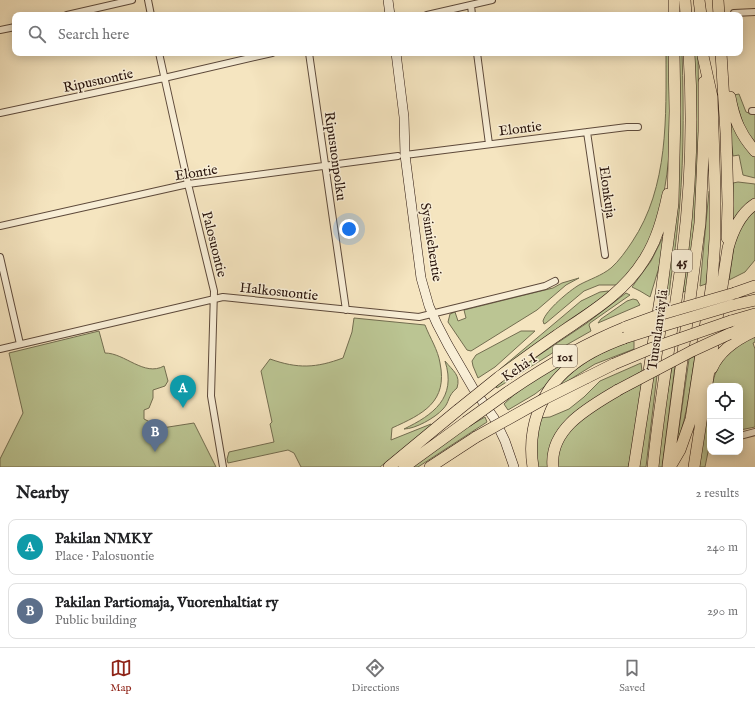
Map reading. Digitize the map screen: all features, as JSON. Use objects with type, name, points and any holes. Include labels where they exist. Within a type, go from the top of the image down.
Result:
[{"type":"highway","points":[[674,0],[674,12]]},
{"type":"highway","points":[[685,0],[686,12]]},
{"type":"highway","points":[[700,0],[701,12]]},
{"type":"highway","points":[[718,0],[719,12]]},
{"type":"highway","points":[[633,467],[637,450],[673,203],[674,56]]},
{"type":"highway","name":"Tuusulanväylä","points":[[653,467],[658,422],[680,276],[686,221],[690,144],[689,56]]},
{"type":"highway","points":[[694,467],[715,239],[712,97],[703,56]]},
{"type":"highway","name":"Tuusulanväylä","points":[[669,467],[700,223],[704,131],[703,56]]},
{"type":"highway","points":[[722,56],[728,204],[728,234],[724,271]]},
{"type":"highway","points":[[723,56],[733,113],[742,134],[755,152]]},
{"type":"highway","points":[[389,467],[499,377],[613,296],[635,273],[644,260],[659,230],[674,160]]},
{"type":"highway","points":[[700,402],[730,242],[735,228],[742,216],[755,204]]},
{"type":"highway","name":"Kehä I","points":[[404,467],[508,392],[550,364],[587,343],[662,314],[755,287]]},
{"type":"highway","points":[[533,467],[531,443],[534,423],[544,400],[554,384],[569,367],[601,348],[624,338],[733,305],[755,300]]},
{"type":"highway","name":"101","points":[[430,467],[476,438],[544,399],[614,364],[656,347],[755,314]]},
{"type":"highway","points":[[553,467],[556,444],[564,430],[570,423],[589,408],[667,363],[755,323]]},
{"type":"highway","points":[[669,467],[680,450],[691,419],[700,402],[717,359],[726,348],[734,342],[755,331]]},
{"type":"street","points":[[80,12],[132,0]]},
{"type":"street","points":[[148,0],[150,12]]},
{"type":"street","points":[[388,0],[390,12]]},
{"type":"street","points":[[440,12],[492,0]]},
{"type":"street","points":[[471,5],[472,12]]},
{"type":"street","points":[[743,13],[755,12]]},
{"type":"street","points":[[0,30],[12,28]]},
{"type":"street","name":"Palosuontie","points":[[160,56],[214,291],[211,396],[223,467]]},
{"type":"street","name":"Ripusuontie","points":[[0,113],[259,56]]},
{"type":"street","name":"Ripusuonpolku","points":[[309,56],[346,310]]},
{"type":"street","name":"Sysimiehentie","points":[[396,56],[404,116],[401,156],[422,278],[432,315],[473,388],[494,418],[505,441],[514,467]]},
{"type":"street","points":[[477,56],[489,144]]},
{"type":"street","name":"Elontie","points":[[0,226],[188,184],[627,126],[638,127]]},
{"type":"street","name":"Elonkuja","points":[[587,132],[605,255]]},
{"type":"street","points":[[0,257],[20,344]]},
{"type":"street","name":"Halkosuontie","points":[[0,349],[223,297],[415,317],[432,315],[545,286],[555,281]]},
{"type":"street","points":[[743,435],[755,432]]},
{"type":"green space","points":[[666,56],[669,56],[671,125],[667,174],[663,198],[645,249],[618,285],[599,285],[584,291],[544,324],[543,321],[548,312],[564,296],[579,285],[603,273],[614,265],[630,245],[644,221],[653,198],[659,175],[663,150],[666,101]]},
{"type":"green space","points":[[679,56],[682,56],[683,143],[681,188],[669,295],[662,298]]},
{"type":"green space","points":[[694,56],[698,56],[699,131],[695,222],[687,291],[683,292],[688,249]]},
{"type":"green space","points":[[739,94],[746,112],[755,114],[755,145],[746,133],[734,95]]},
{"type":"green space","points":[[730,113],[755,156],[755,178],[743,175],[739,155],[733,156],[730,134]]},
{"type":"green space","points":[[738,182],[755,184],[755,199],[731,226],[733,183]]},
{"type":"green space","points":[[709,191],[711,191],[709,261],[706,284],[700,286]]},
{"type":"green space","points":[[755,208],[755,260],[745,272],[729,280],[735,240],[741,224]]},
{"type":"green space","points":[[663,237],[660,264],[650,297],[632,287],[651,261]]},
{"type":"green space","points":[[579,278],[566,285],[537,310],[471,351],[467,350],[448,322],[450,314],[455,312],[458,321],[466,318],[464,310],[553,288],[562,283]]},
{"type":"green space","points":[[600,292],[611,292],[566,322],[499,371],[581,301]]},
{"type":"green space","points":[[626,293],[630,295],[590,323],[589,325],[591,331],[554,352],[497,388],[496,387],[505,378],[587,323]]},
{"type":"green space","points":[[633,299],[637,300],[640,305],[598,323],[601,319],[627,301]]},
{"type":"green space","points":[[354,318],[425,325],[439,358],[442,376],[440,388],[437,397],[423,412],[392,428],[391,440],[431,424],[432,426],[380,467],[301,467],[294,453],[288,450],[228,463],[227,459],[229,452],[274,442],[270,424],[272,422],[261,371],[270,359],[298,366],[307,366],[324,364],[343,358],[352,332]]},
{"type":"green space","points":[[99,331],[105,353],[112,354],[149,369],[157,369],[164,366],[168,381],[165,386],[153,390],[153,398],[149,408],[144,410],[144,419],[162,428],[194,423],[216,467],[0,467],[0,459],[23,413],[9,353]]},
{"type":"green space","points":[[521,331],[535,331],[495,367],[478,378],[472,361],[476,355]]},
{"type":"green space","points":[[755,335],[755,342],[753,343],[755,349],[755,427],[743,429],[743,383],[713,383],[718,367],[722,361],[739,345]]},
{"type":"green space","points":[[634,340],[634,349],[595,364],[558,387],[566,378],[583,364],[602,353]]},
{"type":"green space","points":[[597,345],[558,371],[544,387],[535,394],[508,410],[504,404],[525,386],[560,364]]},
{"type":"green space","points":[[695,356],[686,410],[677,442],[689,359]]},
{"type":"green space","points":[[445,361],[457,376],[457,388],[445,406],[435,416],[419,425],[409,429],[404,429],[424,418],[440,404],[448,385],[448,374]]},
{"type":"green space","points":[[641,363],[642,371],[577,412],[550,467],[536,467],[534,454],[539,418],[550,417],[569,409],[600,381]]},
{"type":"green space","points":[[675,366],[662,467],[658,467],[662,423],[672,367]]},
{"type":"green space","points":[[657,375],[646,467],[638,467],[650,378]]},
{"type":"green space","points":[[642,383],[631,458],[628,467],[557,467],[558,452],[563,440],[571,429],[593,411]]},
{"type":"green space","points":[[707,412],[707,455],[705,467],[698,467]]},
{"type":"green space","points":[[485,417],[487,422],[418,467],[412,467],[466,428]]},
{"type":"place","name":"Pakilan NMKY","points":[[183,408]]},
{"type":"place","name":"Pakilan Partiomaja, Vuorenhaltiat ry","points":[[155,452]]}]
